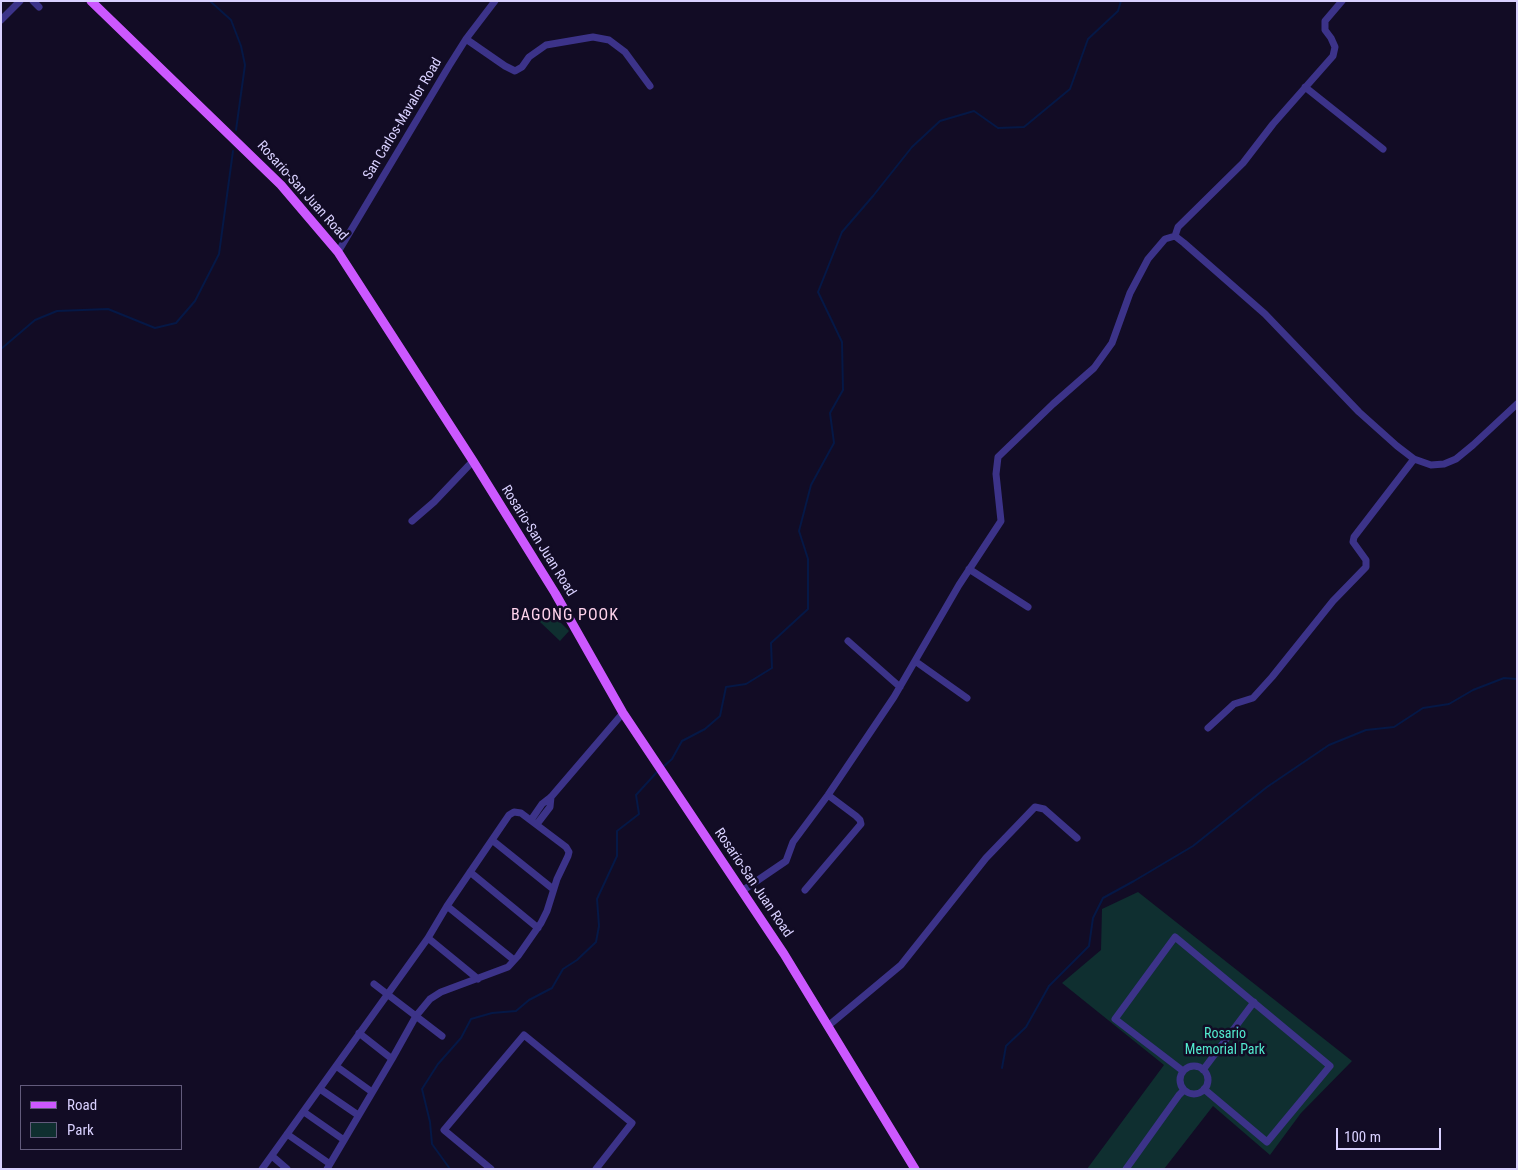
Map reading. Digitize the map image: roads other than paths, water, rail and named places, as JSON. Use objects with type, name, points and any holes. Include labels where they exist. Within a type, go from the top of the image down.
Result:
[{"type":"main road","name":"Rosario-San Juan Road","points":[[91,1],[281,185],[338,252],[473,461],[555,593],[623,713],[784,954],[915,1169]]},
{"type":"street","points":[[2,17],[20,1]]},
{"type":"street","points":[[33,1],[39,7]]},
{"type":"street","name":"San Carlos-Mavalor Road","points":[[338,252],[466,39],[495,1]]},
{"type":"street","points":[[1175,236],[1178,227],[1242,163],[1333,56],[1334,47],[1326,30],[1325,21],[1342,1]]},
{"type":"street","points":[[466,39],[515,71],[522,67],[529,57],[546,45],[593,37],[609,40],[625,52],[650,86]]},
{"type":"street","points":[[1305,87],[1383,150]]},
{"type":"street","points":[[1175,236],[1265,314],[1359,412],[1414,459],[1431,466],[1444,464],[1456,459],[1517,404]]},
{"type":"street","points":[[742,891],[786,861],[794,842],[828,795],[900,687],[969,569],[1001,521],[996,474],[998,457],[1094,368],[1112,344],[1130,293],[1148,259],[1165,239],[1175,236]]},
{"type":"street","points":[[1208,728],[1234,704],[1253,698],[1333,601],[1366,567],[1366,560],[1354,542],[1354,537],[1414,459]]},
{"type":"street","points":[[412,521],[434,502],[473,461]]},
{"type":"street","points":[[969,569],[1028,607]]},
{"type":"street","points":[[848,641],[900,687]]},
{"type":"street","points":[[915,662],[967,698]]},
{"type":"street","points":[[534,822],[542,804],[551,797],[623,713]]},
{"type":"street","points":[[805,890],[861,824],[856,816],[828,795]]},
{"type":"street","points":[[828,1026],[901,965],[986,858],[1035,807],[1044,809],[1077,838]]},
{"type":"street","points":[[262,1169],[287,1134],[304,1112],[428,938],[447,906],[509,815],[514,812],[521,813],[566,847],[569,852],[568,856],[553,889],[547,911],[538,928],[514,960],[505,968],[441,992],[430,999],[416,1016],[329,1166],[287,1134]]},
{"type":"street","points":[[492,840],[553,889]]},
{"type":"street","points":[[470,872],[538,928]]},
{"type":"street","points":[[447,906],[514,960]]},
{"type":"street","points":[[1183,1071],[1115,1019],[1175,937],[1330,1066],[1267,1142],[1204,1089]]},
{"type":"street","points":[[428,938],[478,979]]},
{"type":"street","points":[[374,984],[442,1036]]},
{"type":"street","points":[[1203,1070],[1254,1002]]},
{"type":"street","points":[[359,1034],[392,1059]]},
{"type":"street","points":[[491,1169],[444,1130],[524,1035],[632,1122],[596,1169]]},
{"type":"street","points":[[336,1066],[372,1092]]},
{"type":"street","points":[[1190,1066],[1199,1067],[1203,1070],[1208,1081],[1204,1089],[1201,1092],[1192,1094],[1184,1090],[1180,1081],[1183,1071],[1190,1066]]},
{"type":"street","points":[[320,1089],[358,1116]]},
{"type":"street","points":[[1126,1169],[1184,1090]]},
{"type":"street","points":[[304,1112],[344,1140]]},
{"type":"street","points":[[272,1156],[287,1169]]},
{"type":"waterway","points":[[210,1],[231,20],[241,46],[245,65],[236,130]]},
{"type":"waterway","points":[[663,767],[672,759],[682,741],[705,729],[720,716],[726,687],[746,684],[772,668],[771,643],[808,609],[808,559],[799,531],[811,485],[834,443],[830,413],[843,390],[842,342],[818,292],[842,232],[912,147],[940,121],[974,111],[998,128],[1024,127],[1070,89],[1088,39],[1118,11],[1121,1]]},
{"type":"waterway","points":[[1,349],[35,320],[57,311],[108,309],[155,328],[176,323],[195,301],[219,254],[233,151]]},
{"type":"waterway","points":[[1002,1068],[1006,1046],[1026,1027],[1049,986],[1089,946],[1093,918],[1103,898],[1193,846],[1267,787],[1329,745],[1366,730],[1394,727],[1423,708],[1449,704],[1473,690],[1504,678],[1517,679]]},
{"type":"waterway","points":[[450,1169],[432,1144],[430,1122],[422,1089],[438,1064],[461,1038],[471,1019],[492,1013],[516,1011],[529,1000],[552,988],[563,969],[577,960],[596,942],[599,926],[597,899],[617,856],[617,831],[639,814],[636,795],[657,772]]},
{"type":"district","name":"BAGONG POOK","points":[[565,616]]},
{"type":"park label","name":"Rosario Memorial Park","points":[[1225,1042]]}]
